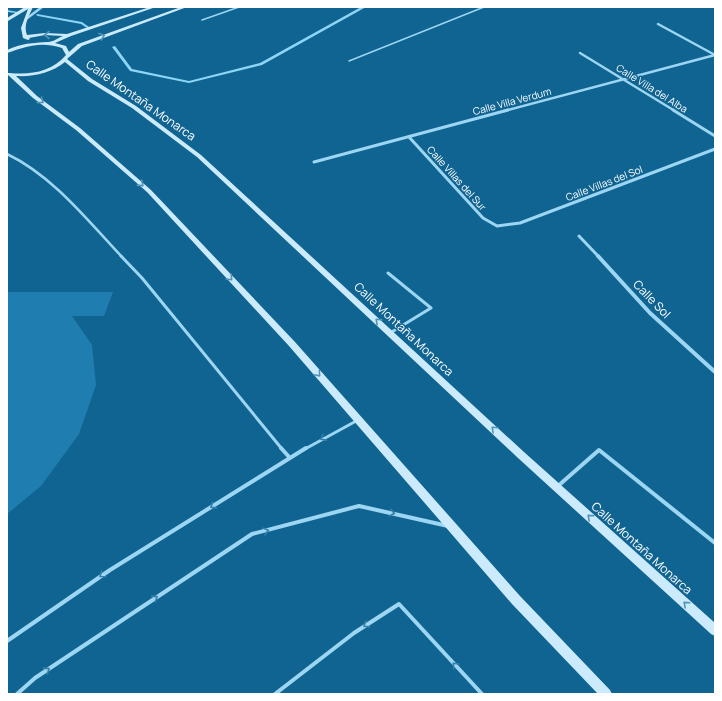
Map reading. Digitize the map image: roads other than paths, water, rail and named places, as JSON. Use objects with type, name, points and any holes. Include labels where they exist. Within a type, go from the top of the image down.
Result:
[{"type":"main road","points":[[29,7],[23,28],[25,37],[34,44]]},
{"type":"main road","points":[[7,20],[29,7]]},
{"type":"main road","points":[[7,52],[34,44],[51,44],[69,35],[147,8],[154,7]]},
{"type":"main road","points":[[9,74],[36,74],[59,65],[80,45],[185,7]]},
{"type":"main road","points":[[25,37],[45,34],[69,35]]},
{"type":"main road","points":[[7,44],[17,48]]},
{"type":"main road","name":"Calle Montaña Monarca","points":[[51,44],[64,47],[67,57],[90,80],[134,107],[199,156],[556,487],[715,630]]},
{"type":"main road","points":[[9,74],[35,97],[78,129],[149,191],[292,344],[516,600],[606,694]]},
{"type":"street","points":[[26,19],[42,7]]},
{"type":"street","points":[[658,24],[715,55]]},
{"type":"street","name":"Calle Villa del Alba","points":[[580,52],[715,136]]},
{"type":"street","name":"Calle Villa Verdum","points":[[314,162],[715,55]]},
{"type":"street","name":"Calle Villas del Sur","points":[[409,137],[483,218],[497,226]]},
{"type":"street","name":"Calle Villas del Sol","points":[[497,226],[520,223],[715,149]]},
{"type":"street","name":"Calle Sol","points":[[579,236],[650,313],[715,372]]},
{"type":"lane","points":[[202,20],[239,7]]},
{"type":"lane","points":[[349,61],[484,7]]},
{"type":"lane","points":[[7,154],[26,163],[69,200],[142,278],[242,402],[290,458]]},
{"type":"lane","points":[[388,272],[431,308],[390,333]]},
{"type":"lane","points":[[7,642],[110,570],[321,439],[358,420]]},
{"type":"lane","points":[[556,487],[599,450],[715,543]]},
{"type":"lane","points":[[17,694],[35,678],[252,534],[359,506],[452,527]]},
{"type":"lane","points":[[275,694],[354,633],[399,604],[482,694]]},
{"type":"waterway","points":[[114,47],[131,70],[189,82],[261,64],[364,7]]},
{"type":"waterway","points":[[7,11],[16,12]]},
{"type":"waterway","points":[[38,15],[82,23],[87,27]]}]
